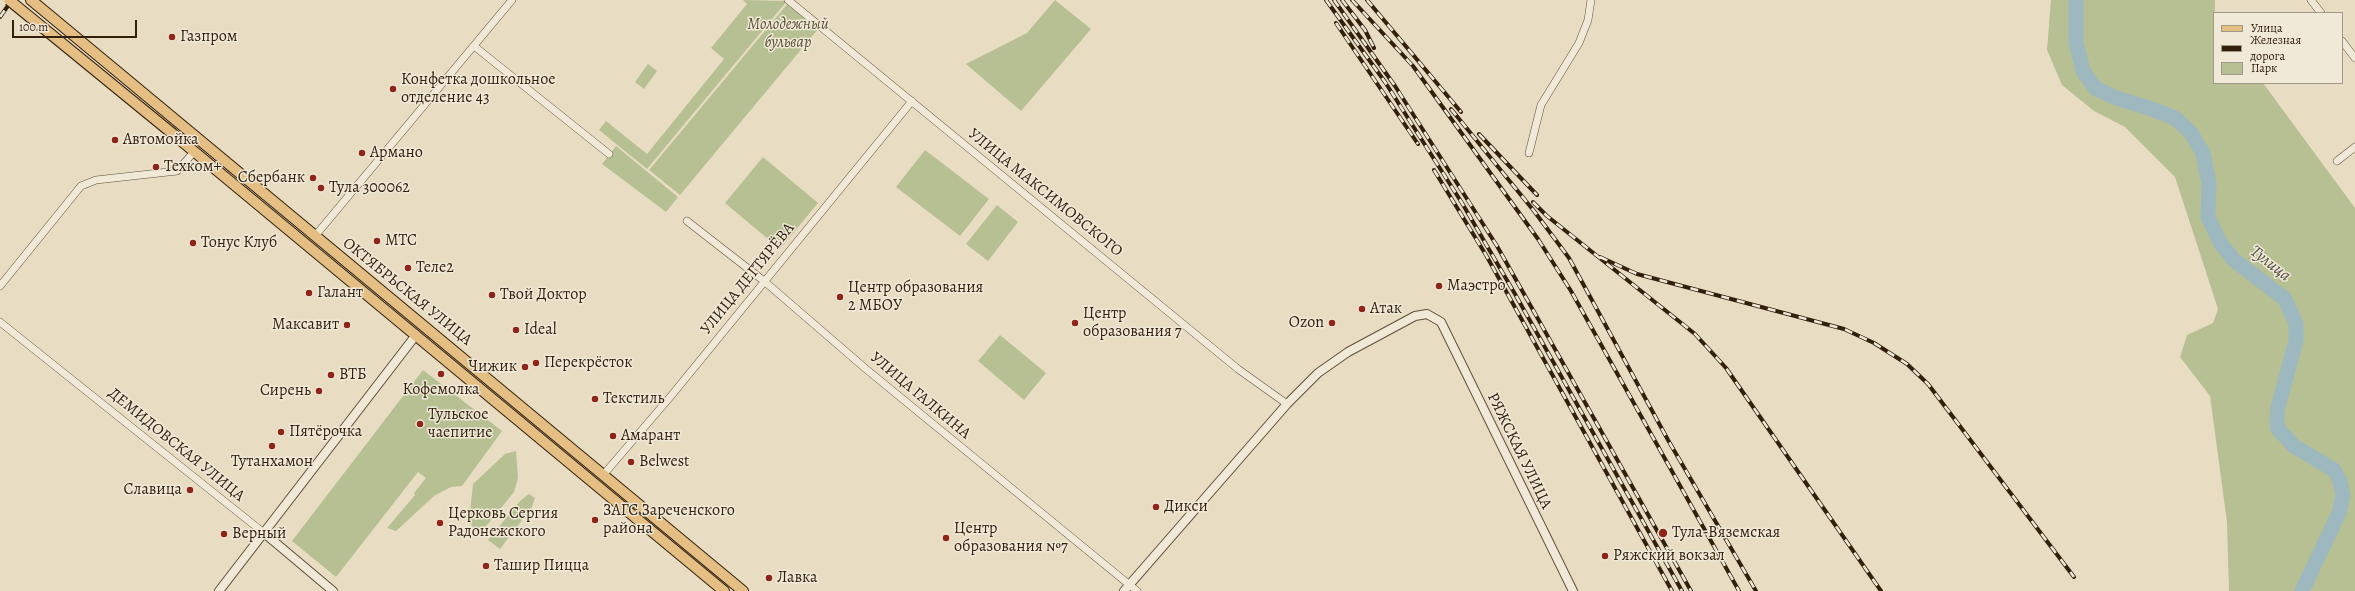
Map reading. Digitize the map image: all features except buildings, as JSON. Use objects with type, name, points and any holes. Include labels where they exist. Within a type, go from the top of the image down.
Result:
[{"type":"main road","name":"ОКТЯБРЬСКАЯ УЛИЦА","points":[[9,0],[724,591]]},
{"type":"main road","name":"ОКТЯБРЬСКАЯ УЛИЦА","points":[[31,0],[604,474],[743,591]]},
{"type":"main road","points":[[416,335],[424,326]]},
{"type":"main road","points":[[434,350],[441,340]]},
{"type":"street","points":[[315,236],[512,0]]},
{"type":"street","name":"УЛИЦА МАКСИМОВСКОГО","points":[[788,0],[1238,369],[1287,404]]},
{"type":"street","points":[[1529,153],[1541,105],[1579,43],[1588,20],[1591,0]]},
{"type":"street","points":[[2311,0],[2320,12]]},
{"type":"street","points":[[2343,42],[2355,58]]},
{"type":"street","points":[[474,46],[609,154]]},
{"type":"street","name":"УЛИЦА ДЕГТЯРЁВА","points":[[604,474],[671,396],[912,101]]},
{"type":"street","points":[[2336,161],[2355,147]]},
{"type":"street","points":[[0,286],[81,186],[96,180],[177,172],[194,152]]},
{"type":"street","name":"УЛИЦА ГАЛКИНА","points":[[687,221],[764,281],[878,379],[1127,588],[1137,591]]},
{"type":"street","name":"РЯЖСКАЯ УЛИЦА","points":[[1287,404],[1328,365],[1415,316],[1427,314],[1441,322],[1573,591]]},
{"type":"street","name":"ДЕМИДОВСКАЯ УЛИЦА","points":[[0,322],[264,533],[334,591]]},
{"type":"street","points":[[218,591],[416,335]]},
{"type":"street","points":[[1127,588],[1287,404]]},
{"type":"green space","points":[[743,0],[787,1],[647,169],[599,130],[606,121],[647,154],[724,59],[711,48],[747,4]]},
{"type":"green space","points":[[1055,0],[1091,29],[1021,111],[966,64],[1027,33]]},
{"type":"green space","points":[[2051,0],[2215,0],[2215,12],[2213,12],[2213,84],[2264,84],[2355,208],[2355,591],[2229,591],[2227,522],[2210,396],[2180,357],[2187,335],[2213,323],[2218,309],[2175,177],[2125,127],[2094,111],[2062,85],[2047,50]]},
{"type":"green space","name":"Молодежный бульвар","points":[[789,2],[819,28],[680,195],[649,170]]},
{"type":"green space","points":[[648,64],[657,71],[644,89],[635,82]]},
{"type":"green space","points":[[616,146],[678,197],[666,212],[602,164]]},
{"type":"green space","points":[[925,150],[989,199],[960,236],[896,187]]},
{"type":"green space","points":[[763,157],[818,203],[780,249],[725,203]]},
{"type":"green space","points":[[997,205],[1018,222],[988,261],[966,244]]},
{"type":"green space","points":[[1000,335],[1046,373],[1024,400],[978,361]]},
{"type":"green space","points":[[423,370],[502,431],[462,486],[451,487],[434,496],[396,531],[387,528],[415,495],[414,493],[426,478],[418,472],[336,577],[292,541]]},
{"type":"green space","points":[[516,451],[518,478],[514,492],[483,530],[474,529],[469,521],[473,484],[505,454]]},
{"type":"green space","points":[[529,494],[535,498],[532,507],[500,549],[488,540],[521,500]]},
{"type":"waterway","name":"Тулица","points":[[2076,0],[2076,42],[2083,71],[2095,88],[2116,98],[2175,118],[2191,133],[2203,153],[2209,184],[2208,217],[2221,244],[2234,260],[2285,299],[2296,324],[2296,341],[2278,407],[2278,429],[2294,446],[2334,470],[2340,481],[2343,496],[2339,513],[2302,591]]},
{"type":"railway","points":[[0,17],[12,0]]},
{"type":"railway","points":[[1326,0],[1385,82],[1462,203],[1515,294],[1682,591]]},
{"type":"railway","points":[[1334,0],[1395,86],[1497,246],[1691,591]]},
{"type":"railway","points":[[1342,0],[1365,30],[1374,48]]},
{"type":"railway","points":[[1352,0],[1413,66],[1538,239],[1571,291],[1739,591]]},
{"type":"railway","points":[[1367,0],[1461,112]]},
{"type":"railway","points":[[1336,23],[1418,144]]},
{"type":"railway","points":[[1451,109],[1534,211],[1569,258],[1668,440],[1756,591]]},
{"type":"railway","points":[[1479,134],[1537,195]]},
{"type":"railway","points":[[1434,170],[1486,255],[1672,591]]},
{"type":"railway","points":[[1533,202],[1547,216],[1695,334],[1726,368],[1881,591]]},
{"type":"railway","points":[[1600,257],[1637,274],[1844,329],[1874,343],[1907,364],[1928,384],[2074,577]]},
{"type":"place","name":"Газпром","points":[[172,37]]},
{"type":"place","name":"Конфетка дошкольное отделение 43","points":[[393,89]]},
{"type":"place","name":"Автомойка","points":[[115,140]]},
{"type":"place","name":"Армано","points":[[362,153]]},
{"type":"place","name":"Техком+","points":[[156,167]]},
{"type":"place","name":"Сбербанк","points":[[313,178]]},
{"type":"place","name":"Тула 300062","points":[[321,188]]},
{"type":"place","name":"МТС","points":[[377,241]]},
{"type":"place","name":"Тонус Клуб","points":[[193,243]]},
{"type":"place","name":"Теле2","points":[[408,268]]},
{"type":"place","name":"Маэстро","points":[[1439,286]]},
{"type":"place","name":"Галант","points":[[309,293]]},
{"type":"place","name":"Твой Доктор","points":[[492,295]]},
{"type":"place","name":"Центр образования 2 МБОУ","points":[[840,297]]},
{"type":"place","name":"Атак","points":[[1362,309]]},
{"type":"place","name":"Центр образования 7","points":[[1075,323]]},
{"type":"place","name":"Ozon","points":[[1332,323]]},
{"type":"place","name":"Максавит","points":[[347,325]]},
{"type":"place","name":"Ideal","points":[[516,330]]},
{"type":"place","name":"Перекрёсток","points":[[536,363]]},
{"type":"place","name":"Чижик","points":[[525,367]]},
{"type":"place","name":"Кофемолка","points":[[441,374]]},
{"type":"place","name":"ВТБ","points":[[331,375]]},
{"type":"place","name":"Сирень","points":[[319,391]]},
{"type":"place","name":"Текстиль","points":[[595,399]]},
{"type":"place","name":"Тульское чаепитие","points":[[420,424]]},
{"type":"place","name":"Пятёрочка","points":[[281,432]]},
{"type":"place","name":"Амарант","points":[[613,436]]},
{"type":"place","name":"Тутанхамон","points":[[272,446]]},
{"type":"place","name":"Belwest","points":[[631,462]]},
{"type":"place","name":"Славица","points":[[190,490]]},
{"type":"place","name":"Дикси","points":[[1156,507]]},
{"type":"place","name":"ЗАГС Зареченского района","points":[[595,520]]},
{"type":"place","name":"Церковь Сергия Радонежского","points":[[440,523]]},
{"type":"place","name":"Тула-Вяземская","points":[[1663,533]]},
{"type":"place","name":"Верный","points":[[224,534]]},
{"type":"place","name":"Центр образования №7","points":[[946,538]]},
{"type":"place","name":"Ряжский вокзал","points":[[1605,556]]},
{"type":"place","name":"Ташир Пицца","points":[[486,566]]},
{"type":"place","name":"Лавка","points":[[769,578]]}]
